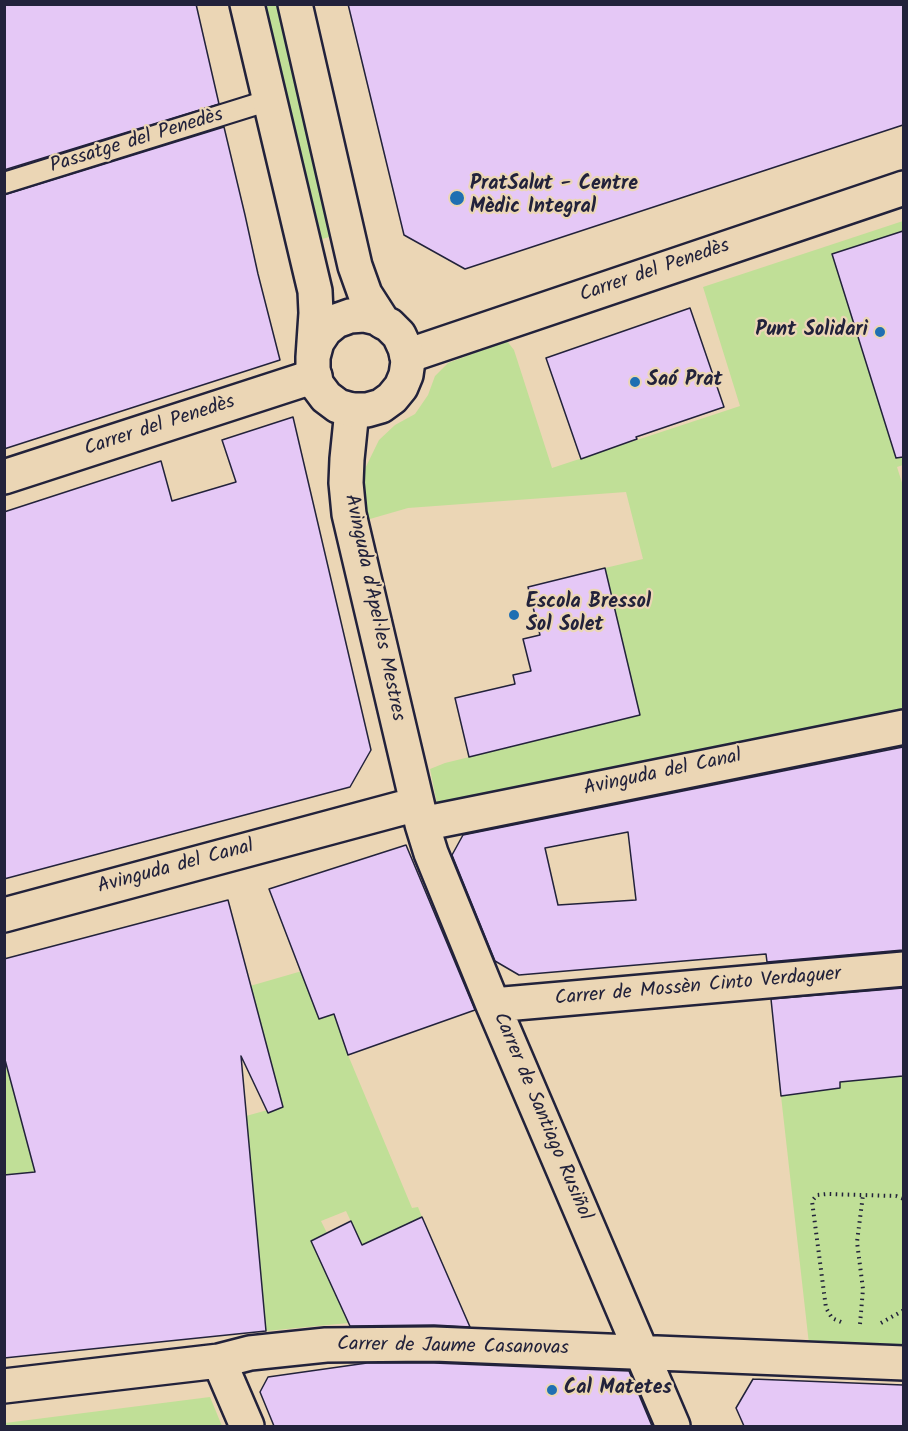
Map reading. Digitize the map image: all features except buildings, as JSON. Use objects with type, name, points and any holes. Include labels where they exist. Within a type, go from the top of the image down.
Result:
[{"type":"street","points":[[247,4],[315,291],[314,366],[317,385],[326,397],[338,406],[352,410],[367,410],[381,406],[392,398],[401,387],[408,361],[399,335],[377,318],[364,315],[350,316],[336,321],[325,330],[317,342],[314,366]]},
{"type":"street","points":[[295,4],[356,266],[365,294],[383,322]]},
{"type":"street","name":"Carrer del Penedès","points":[[407,356],[903,188]]},
{"type":"street","name":"Carrer del Penedès","points":[[4,477],[314,366]]},
{"type":"street","name":"Avinguda d'Apel·les Mestres","points":[[352,410],[346,483],[350,514],[419,814]]},
{"type":"street","name":"Avinguda del Canal","points":[[4,915],[419,814],[903,727]]},
{"type":"street","name":"Carrer de Santiago Rusiñol","points":[[419,814],[431,853],[493,1005],[673,1426]]},
{"type":"street","name":"Carrer de Mossèn Cinto Verdaguer","points":[[493,1005],[903,969]]},
{"type":"street","name":"Carrer de Jaume Casanovas","points":[[4,1386],[219,1361],[250,1353],[326,1345],[434,1344],[903,1363]]},
{"type":"street","points":[[219,1361],[247,1426]]},
{"type":"lane","name":"Passatge del Penedès","points":[[4,183],[270,100]]},
{"type":"path","points":[[843,1322],[832,1318],[826,1308],[812,1201],[817,1195],[827,1194],[897,1196],[903,1199]]},
{"type":"path","points":[[860,1324],[863,1289],[857,1242],[863,1195]]},
{"type":"path","points":[[877,1325],[903,1310]]},
{"type":"path","points":[[854,1323],[866,1325]]},
{"type":"green space","points":[[266,5],[279,5],[333,236],[322,239]]},
{"type":"green space","points":[[903,221],[903,231],[833,254],[903,418],[903,465],[897,467],[904,489],[903,744],[439,814],[430,769],[445,763],[640,715],[605,568],[643,559],[626,492],[408,508],[363,521],[357,485],[379,440],[395,425],[415,414],[428,395],[435,376],[448,363],[507,341],[514,350],[552,468],[740,406],[703,287]]},
{"type":"green space","points":[[302,971],[319,1019],[334,1014],[348,1055],[412,1208],[418,1207],[422,1217],[362,1245],[346,1211],[321,1221],[327,1233],[349,1323],[266,1331],[246,1116],[282,1106],[250,986]]},
{"type":"green space","points":[[837,1056],[876,1078],[903,1076],[903,1348],[809,1344],[781,1096],[840,1088]]},
{"type":"green space","points":[[6,1062],[25,1136],[52,1178],[5,1175],[4,1063]]},
{"type":"green space","points":[[210,1397],[222,1426],[5,1426],[5,1423]]},
{"type":"place","name":"PratSalut - Centre Mèdic Integral","points":[[457,198]]},
{"type":"place","name":"Punt Solidari","points":[[880,332]]},
{"type":"place","name":"Saó Prat","points":[[635,382]]},
{"type":"place","name":"Escola Bressol Sol Solet","points":[[514,615]]},
{"type":"place","name":"Cal Matetes","points":[[552,1390]]}]
